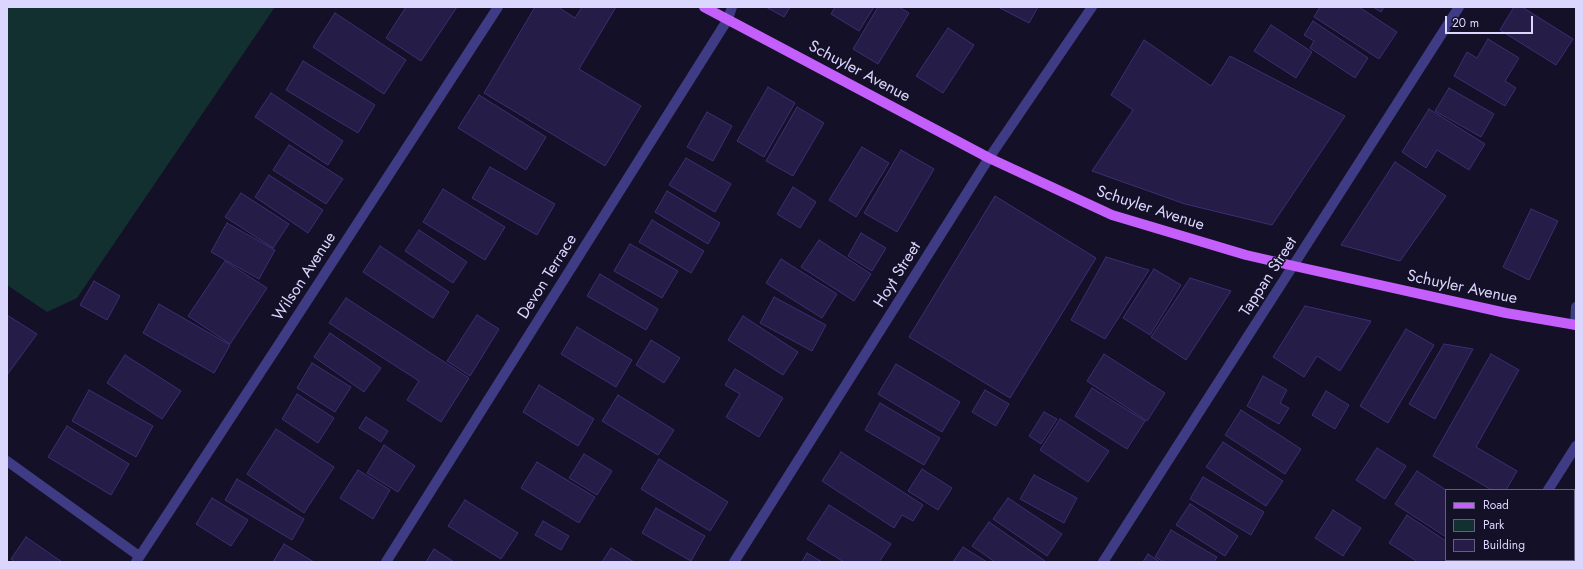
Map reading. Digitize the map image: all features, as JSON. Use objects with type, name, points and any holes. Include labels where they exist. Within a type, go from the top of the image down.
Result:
[{"type":"main road","name":"Schuyler Avenue","points":[[704,7],[989,158],[1112,216],[1246,255],[1506,313],[1575,325]]},
{"type":"street","name":"Wilson Avenue","points":[[138,559],[498,7]]},
{"type":"street","name":"Devon Terrace","points":[[386,562],[728,19],[732,7]]},
{"type":"street","name":"Hoyt Street","points":[[734,562],[989,158],[1092,7]]},
{"type":"street","name":"Tappan Street","points":[[1103,562],[1459,7]]},
{"type":"street","points":[[1575,325],[1576,307]]},
{"type":"street","points":[[1549,489],[1576,446]]},
{"type":"street","points":[[7,461],[138,559]]},
{"type":"green space","points":[[7,7],[275,7],[77,298],[47,312],[7,285]]},
{"type":"green space","points":[[1576,503],[1576,562],[1538,562],[1575,561]]},
{"type":"building","points":[[406,7],[457,7],[421,61],[386,38]]},
{"type":"building","points":[[535,7],[558,7],[575,18],[582,7],[616,7],[579,69],[641,106],[605,166],[484,93]]},
{"type":"building","points":[[766,7],[790,7],[784,17]]},
{"type":"building","points":[[835,7],[874,7],[859,31],[831,14]]},
{"type":"building","points":[[878,7],[899,7],[909,13],[878,64],[853,49]]},
{"type":"building","points":[[998,7],[1038,7],[1029,23]]},
{"type":"building","points":[[1320,7],[1359,7],[1397,32],[1379,59],[1314,17]]},
{"type":"building","points":[[1373,7],[1384,7],[1381,12]]},
{"type":"building","points":[[1514,7],[1522,7],[1573,39],[1556,65],[1500,30]]},
{"type":"building","points":[[335,13],[406,60],[384,94],[313,47]]},
{"type":"building","points":[[1313,21],[1368,58],[1355,78],[1310,48],[1314,41],[1304,35]]},
{"type":"building","points":[[1271,25],[1312,52],[1296,78],[1254,51]]},
{"type":"building","points":[[948,28],[974,45],[943,93],[916,76]]},
{"type":"building","points":[[1488,39],[1519,58],[1505,81],[1516,88],[1505,106],[1454,76],[1467,52],[1477,58]]},
{"type":"building","points":[[1144,40],[1211,86],[1230,56],[1345,116],[1272,225],[1185,204],[1092,171],[1133,110],[1111,95]]},
{"type":"building","points":[[303,61],[375,105],[358,133],[286,90]]},
{"type":"building","points":[[768,87],[795,103],[764,157],[737,141]]},
{"type":"building","points":[[1449,88],[1494,114],[1481,137],[1435,111]]},
{"type":"building","points":[[271,93],[343,141],[328,165],[255,117]]},
{"type":"building","points":[[479,95],[546,137],[526,170],[458,128]]},
{"type":"building","points":[[797,107],[824,123],[793,176],[766,161]]},
{"type":"building","points":[[1429,109],[1485,144],[1469,170],[1437,150],[1426,168],[1402,152]]},
{"type":"building","points":[[707,112],[732,126],[713,161],[687,147]]},
{"type":"building","points":[[289,145],[343,179],[326,204],[273,170]]},
{"type":"building","points":[[862,147],[889,163],[856,217],[829,200]]},
{"type":"building","points":[[901,150],[934,169],[897,232],[864,213]]},
{"type":"building","points":[[686,158],[731,184],[715,212],[669,185]]},
{"type":"building","points":[[1395,162],[1446,196],[1400,261],[1341,245]]},
{"type":"building","points":[[490,167],[555,204],[537,235],[472,198]]},
{"type":"building","points":[[269,175],[323,210],[308,233],[255,197]]},
{"type":"building","points":[[793,187],[816,202],[800,228],[777,214]]},
{"type":"building","points":[[443,189],[505,227],[485,260],[423,222]]},
{"type":"building","points":[[667,191],[720,223],[708,244],[655,212]]},
{"type":"building","points":[[241,193],[289,224],[273,248],[225,217]]},
{"type":"building","points":[[995,196],[1096,258],[1010,398],[909,337]]},
{"type":"building","points":[[1531,209],[1558,221],[1529,280],[1503,267]]},
{"type":"building","points":[[652,220],[704,251],[691,273],[639,242]]},
{"type":"building","points":[[227,223],[275,250],[259,279],[211,252]]},
{"type":"building","points":[[419,230],[467,262],[453,283],[405,251]]},
{"type":"building","points":[[861,233],[886,248],[872,271],[848,256]]},
{"type":"building","points":[[819,240],[871,274],[854,301],[801,267]]},
{"type":"building","points":[[630,244],[678,271],[662,298],[614,271]]},
{"type":"building","points":[[380,246],[449,292],[433,318],[363,272]]},
{"type":"building","points":[[1106,257],[1149,270],[1105,339],[1071,320]]},
{"type":"building","points":[[781,259],[837,294],[822,318],[766,283]]},
{"type":"building","points":[[225,261],[267,288],[230,344],[188,316]]},
{"type":"building","points":[[1154,269],[1181,285],[1150,335],[1123,318]]},
{"type":"building","points":[[600,274],[658,309],[646,330],[587,296]]},
{"type":"building","points":[[1190,278],[1231,291],[1186,360],[1151,337]]},
{"type":"building","points":[[94,281],[120,296],[107,320],[80,305]]},
{"type":"building","points":[[774,297],[826,325],[812,351],[760,323]]},
{"type":"building","points":[[346,298],[469,378],[441,422],[407,400],[419,381],[329,323]]},
{"type":"building","points":[[159,304],[230,345],[214,373],[143,333]]},
{"type":"building","points":[[1305,306],[1371,321],[1340,371],[1317,356],[1304,377],[1273,357]]},
{"type":"building","points":[[7,315],[37,334],[7,375]]},
{"type":"building","points":[[477,315],[499,329],[470,376],[447,361]]},
{"type":"building","points":[[743,316],[798,352],[783,375],[728,340]]},
{"type":"building","points":[[577,327],[632,360],[616,387],[561,354]]},
{"type":"building","points":[[1406,329],[1434,345],[1388,423],[1360,406]]},
{"type":"building","points":[[330,333],[381,368],[364,392],[314,357]]},
{"type":"building","points":[[651,340],[680,358],[664,383],[636,365]]},
{"type":"building","points":[[1444,344],[1473,349],[1435,419],[1409,404]]},
{"type":"building","points":[[1104,354],[1165,393],[1147,421],[1087,381]]},
{"type":"building","points":[[1491,354],[1519,370],[1476,447],[1517,471],[1507,489],[1490,489],[1433,456]]},
{"type":"building","points":[[125,355],[181,391],[162,419],[107,383]]},
{"type":"building","points":[[312,363],[351,387],[335,412],[297,388]]},
{"type":"building","points":[[896,364],[960,402],[942,432],[878,394]]},
{"type":"building","points":[[735,369],[783,398],[759,437],[726,417],[740,394],[725,385]]},
{"type":"building","points":[[1263,376],[1287,390],[1280,403],[1289,408],[1279,424],[1247,406]]},
{"type":"building","points":[[539,385],[594,419],[578,446],[523,412]]},
{"type":"building","points":[[1092,388],[1145,421],[1127,449],[1075,416]]},
{"type":"building","points":[[89,390],[153,426],[136,457],[72,421]]},
{"type":"building","points":[[985,390],[1009,404],[996,426],[972,412]]},
{"type":"building","points":[[1326,391],[1349,405],[1335,429],[1312,415]]},
{"type":"building","points":[[297,394],[334,418],[318,443],[282,419]]},
{"type":"building","points":[[618,395],[674,430],[658,455],[602,421]]},
{"type":"building","points":[[880,403],[940,438],[924,465],[865,430]]},
{"type":"building","points":[[1241,410],[1301,449],[1285,474],[1225,435]]},
{"type":"building","points":[[1044,412],[1057,419],[1041,444],[1029,436]]},
{"type":"building","points":[[366,417],[388,431],[381,442],[359,428]]},
{"type":"building","points":[[1060,419],[1109,451],[1088,482],[1040,450]]},
{"type":"building","points":[[67,426],[129,464],[111,495],[48,457]]},
{"type":"building","points":[[276,429],[334,467],[304,513],[247,474]]},
{"type":"building","points":[[1223,442],[1283,481],[1266,506],[1206,467]]},
{"type":"building","points":[[384,445],[415,466],[398,492],[367,473]]},
{"type":"building","points":[[1377,448],[1406,466],[1385,499],[1356,480]]},
{"type":"building","points":[[841,452],[923,505],[913,521],[902,515],[894,528],[822,481]]},
{"type":"building","points":[[584,454],[612,471],[597,495],[569,478]]},
{"type":"building","points":[[659,459],[728,502],[710,531],[641,489]]},
{"type":"building","points":[[537,462],[595,497],[579,523],[521,488]]},
{"type":"building","points":[[922,469],[952,488],[938,510],[908,491]]},
{"type":"building","points":[[358,470],[390,490],[373,519],[340,498]]},
{"type":"building","points":[[1417,471],[1445,489],[1445,536],[1395,504]]},
{"type":"building","points":[[1034,475],[1077,498],[1064,523],[1020,499]]},
{"type":"building","points":[[1203,477],[1264,512],[1251,535],[1190,499]]},
{"type":"building","points":[[237,479],[304,519],[292,540],[225,500]]},
{"type":"building","points":[[212,498],[248,520],[231,546],[196,524]]},
{"type":"building","points":[[1008,498],[1062,534],[1047,556],[993,519]]},
{"type":"building","points":[[465,500],[518,533],[501,559],[448,526]]},
{"type":"building","points":[[1190,504],[1238,536],[1225,556],[1176,525]]},
{"type":"building","points":[[829,505],[891,544],[879,562],[844,562],[807,539]]},
{"type":"building","points":[[656,508],[705,536],[691,561],[642,533]]},
{"type":"building","points":[[1333,510],[1361,528],[1343,556],[1315,538]]},
{"type":"building","points":[[1407,515],[1445,540],[1445,561],[1450,561],[1418,562],[1389,543]]},
{"type":"building","points":[[543,521],[569,536],[561,550],[535,535]]},
{"type":"building","points":[[989,522],[1045,561],[995,562],[972,546]]},
{"type":"building","points":[[1171,530],[1217,557],[1214,562],[1164,562],[1155,557]]},
{"type":"building","points":[[26,537],[62,562],[15,562],[11,559]]},
{"type":"building","points":[[284,544],[314,562],[273,562]]},
{"type":"building","points":[[963,547],[987,562],[953,562]]},
{"type":"building","points":[[611,548],[634,562],[602,562]]},
{"type":"building","points":[[434,549],[454,562],[426,562]]},
{"type":"building","points":[[807,553],[822,562],[802,562]]},
{"type":"building","points":[[1148,554],[1160,562],[1143,562]]}]
